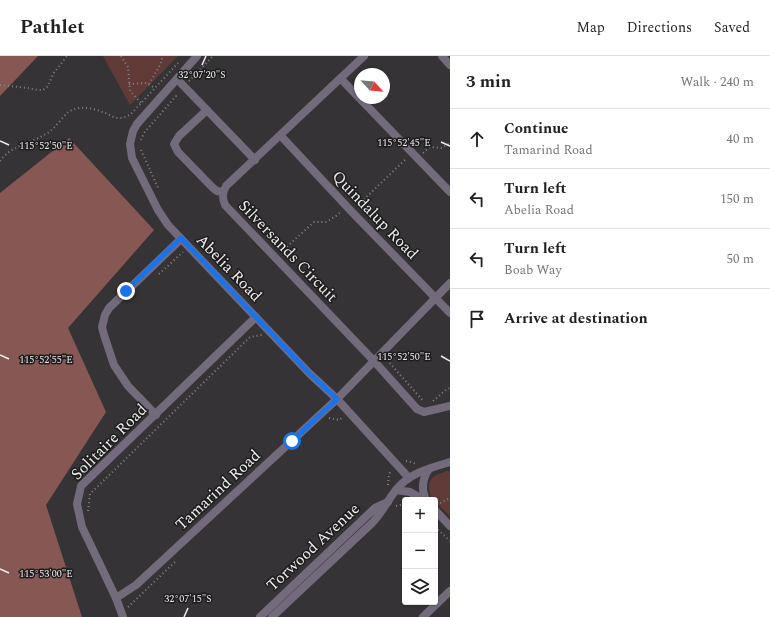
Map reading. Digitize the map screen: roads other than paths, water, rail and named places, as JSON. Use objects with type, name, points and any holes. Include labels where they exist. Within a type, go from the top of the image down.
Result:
[{"type":"street","name":"Abelia Road","points":[[197,56],[137,124],[131,137],[132,158],[163,218],[310,374],[337,399],[409,478]]},
{"type":"street","name":"Silversands Circuit","points":[[364,56],[226,186],[223,192],[223,199],[226,205],[374,361],[417,409],[424,412],[450,406]]},
{"type":"street","points":[[442,56],[450,65]]},
{"type":"street","points":[[178,79],[255,160]]},
{"type":"street","points":[[341,79],[450,192]]},
{"type":"street","points":[[207,110],[179,136],[174,144],[178,152],[212,188],[223,192]]},
{"type":"street","name":"Quindalup Road","points":[[280,136],[450,313]]},
{"type":"street","points":[[156,415],[128,386],[117,372],[104,335],[103,320],[109,308],[181,238]]},
{"type":"street","name":"Tamarind Road","points":[[119,596],[136,585],[337,399],[450,283]]},
{"type":"street","name":"Solitaire Road","points":[[126,615],[119,596],[82,528],[78,512],[78,495],[81,486],[256,317]]},
{"type":"street","name":"Torwood Avenue","points":[[272,617],[379,516],[396,490],[409,478],[450,462]]},
{"type":"street","points":[[425,497],[423,486],[429,469]]},
{"type":"street","points":[[396,490],[410,492],[419,497]]},
{"type":"street","name":"Torwood Avenue","points":[[260,617],[374,508],[388,502]]},
{"type":"street","points":[[438,513],[450,526]]},
{"type":"street","points":[[423,617],[450,591]]}]
